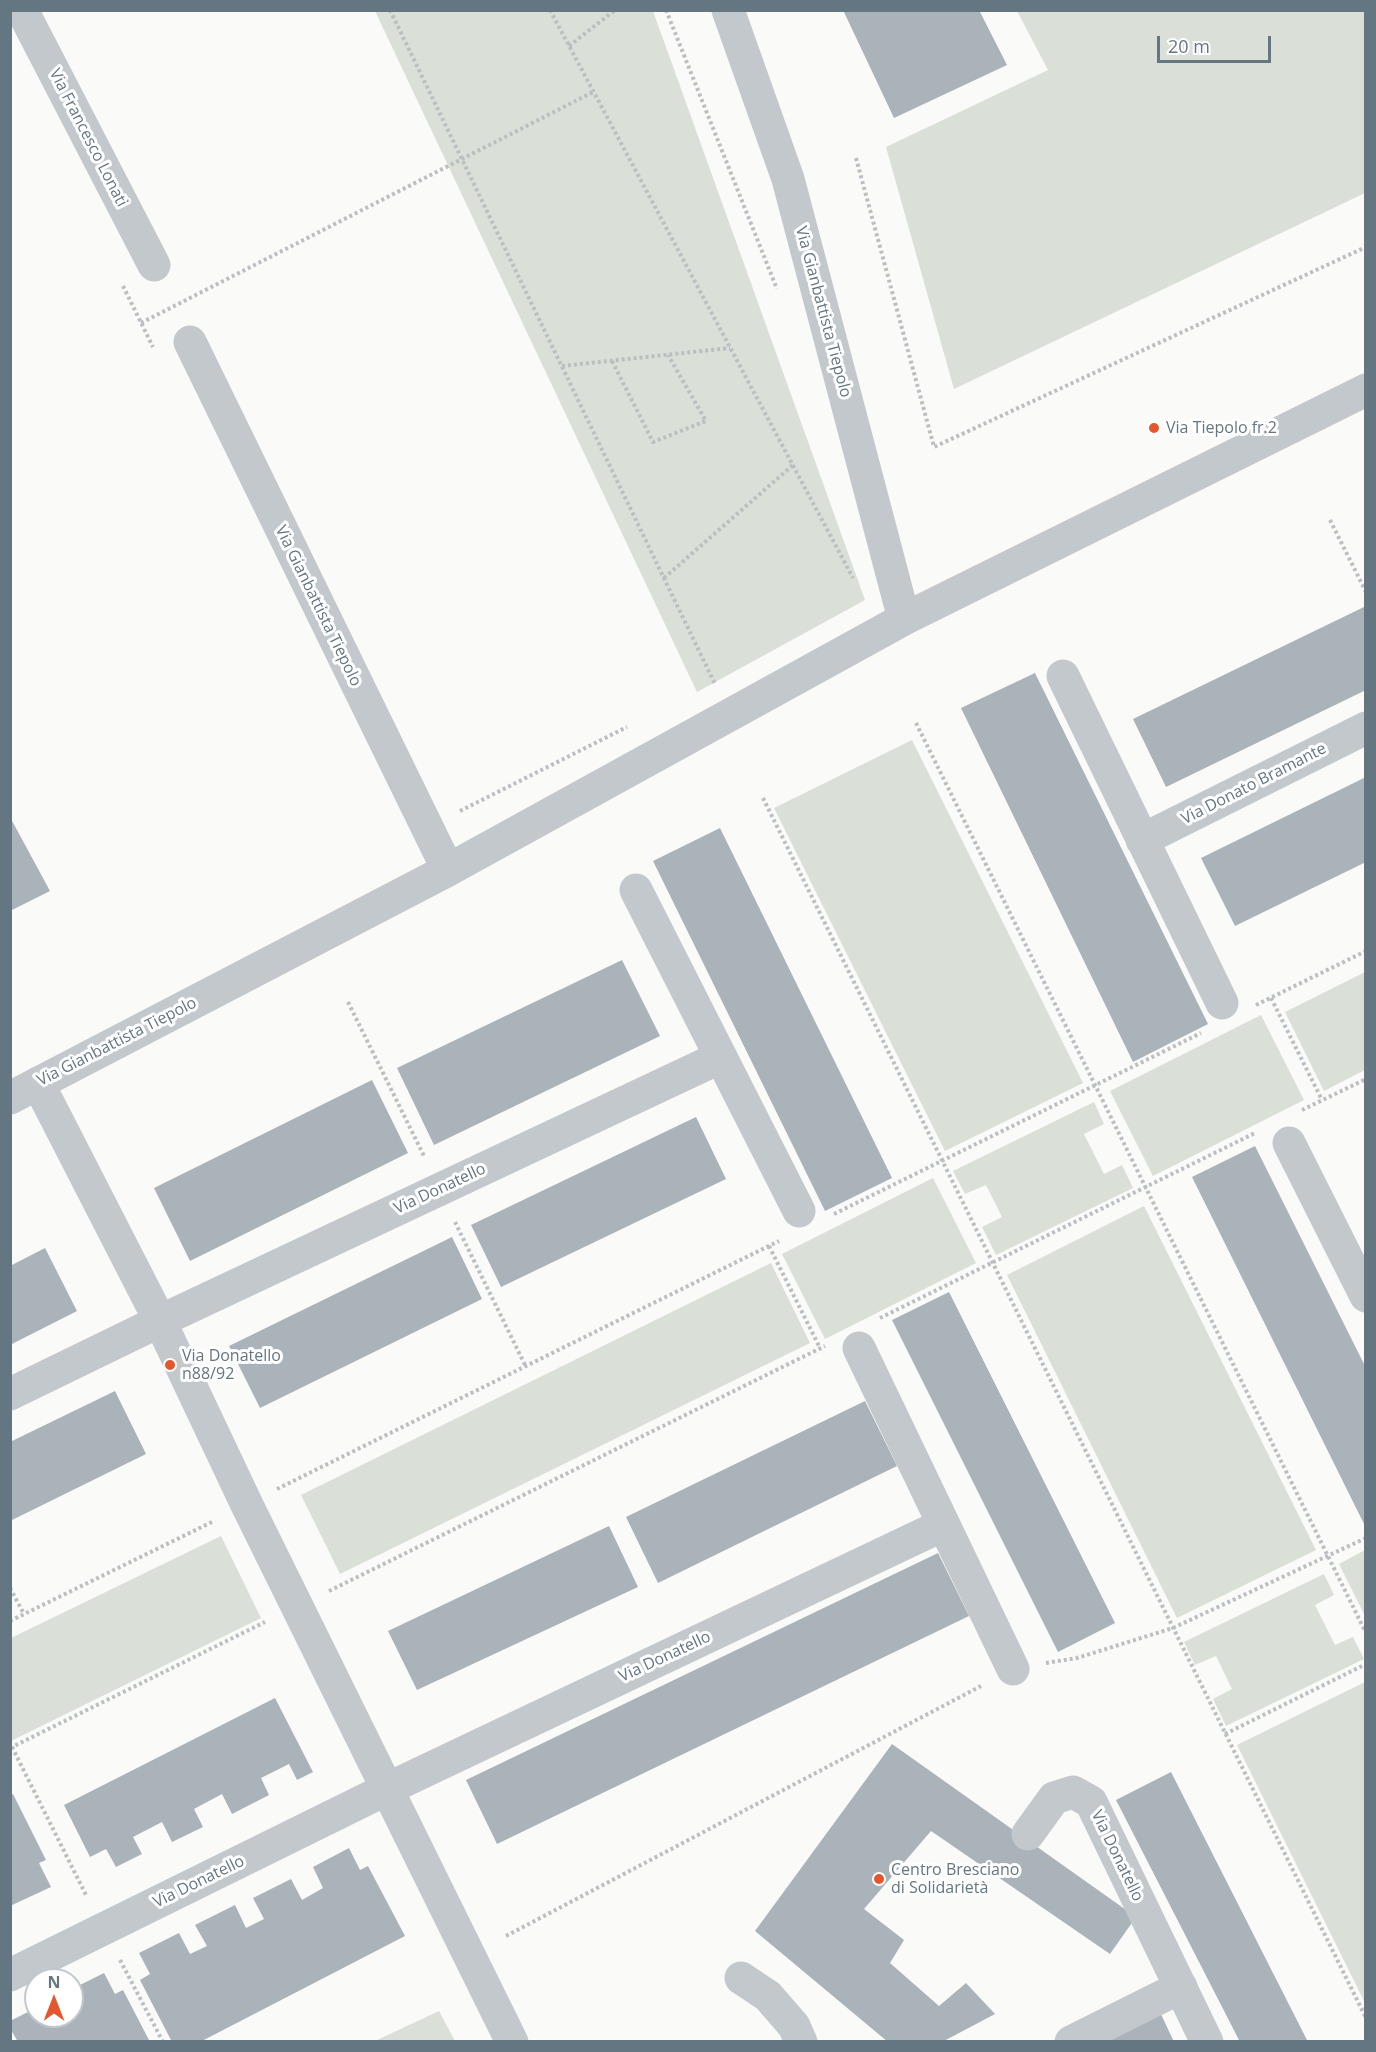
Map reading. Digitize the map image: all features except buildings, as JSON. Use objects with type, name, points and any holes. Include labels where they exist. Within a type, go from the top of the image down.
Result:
[{"type":"street","name":"Via Francesco Lonati","points":[[22,10],[153,265]]},
{"type":"street","name":"Via Gianbattista Tiepolo","points":[[729,10],[788,179],[904,619]]},
{"type":"street","name":"Via Gianbattista Tiepolo","points":[[190,342],[448,870]]},
{"type":"street","name":"Via Gianbattista Tiepolo","points":[[24,1090],[448,870],[904,619],[1365,390]]},
{"type":"street","points":[[1063,676],[1227,1014]]},
{"type":"street","name":"Via Donato Bramante","points":[[1142,840],[1365,728]]},
{"type":"street","points":[[636,890],[805,1221]]},
{"type":"street","name":"Via Donatello","points":[[10,1394],[721,1057]]},
{"type":"street","points":[[24,1090],[160,1321],[247,1505],[512,2042]]},
{"type":"street","points":[[1293,1128],[1365,1296]]},
{"type":"street","points":[[854,1338],[1013,1669]]},
{"type":"street","name":"Via Donatello","points":[[10,1976],[387,1789],[944,1525]]},
{"type":"street","name":"Via Donatello","points":[[1028,1834],[1053,1798],[1073,1792],[1091,1802],[1208,2042]]},
{"type":"street","points":[[741,1978],[768,1996],[794,2026],[801,2042]]},
{"type":"street","points":[[1071,2042],[1181,1987]]},
{"type":"path","points":[[390,10],[730,714]]},
{"type":"path","points":[[550,10],[854,579]]},
{"type":"path","points":[[569,46],[615,10]]},
{"type":"path","points":[[141,323],[593,92]]},
{"type":"path","points":[[856,158],[934,447],[1365,247]]},
{"type":"path","points":[[562,366],[730,348]]},
{"type":"path","points":[[612,361],[653,442],[706,421],[668,355]]},
{"type":"path","points":[[664,578],[793,465]]},
{"type":"path","points":[[1330,520],[1365,592]]},
{"type":"path","points":[[704,688],[724,677]]},
{"type":"path","points":[[916,723],[1365,1633]]},
{"type":"path","points":[[427,828],[629,726]]},
{"type":"path","points":[[763,798],[1365,2018]]},
{"type":"path","points":[[10,1621],[769,1246],[805,1221],[942,1161],[1095,1085],[1227,1014],[1270,998],[1365,951]]},
{"type":"path","points":[[1270,998],[1322,1100]]},
{"type":"path","points":[[1293,1128],[1322,1100],[1365,1079]]},
{"type":"path","points":[[10,1748],[820,1348],[854,1338],[992,1263],[1258,1131]]},
{"type":"path","points":[[769,1246],[820,1348]]},
{"type":"path","points":[[506,1936],[1013,1669],[1077,1658],[1173,1628],[1365,1538]]},
{"type":"path","points":[[10,1588],[24,1614]]},
{"type":"path","points":[[1225,1734],[1365,1664]]},
{"type":"shaded area","points":[[375,11],[653,11],[865,600],[697,692]]},
{"type":"shaded area","points":[[1017,11],[1365,11],[1365,193],[954,389],[886,147],[1048,70]]},
{"type":"shaded area","points":[[912,740],[1083,1083],[945,1151],[774,808]]},
{"type":"shaded area","points":[[1365,972],[1365,1070],[1324,1091],[1285,1012]]},
{"type":"shaded area","points":[[1261,1015],[1304,1100],[1153,1176],[1110,1091]]},
{"type":"shaded area","points":[[1094,1102],[1104,1124],[1084,1134],[1104,1174],[1122,1165],[1133,1188],[996,1255],[982,1227],[1002,1217],[986,1185],[965,1194],[953,1171]]},
{"type":"shaded area","points":[[933,1178],[976,1263],[825,1339],[782,1254]]},
{"type":"shaded area","points":[[1144,1206],[1316,1550],[1177,1618],[1007,1275]]},
{"type":"shaded area","points":[[771,1263],[810,1343],[340,1574],[301,1495]]},
{"type":"shaded area","points":[[221,1536],[261,1618],[11,1741],[11,1638]]},
{"type":"shaded area","points":[[1365,1550],[1365,1616],[1339,1564]]},
{"type":"shaded area","points":[[1324,1574],[1334,1595],[1315,1605],[1335,1645],[1353,1637],[1364,1659],[1226,1726],[1213,1699],[1232,1689],[1216,1656],[1195,1665],[1184,1642]]},
{"type":"shaded area","points":[[1365,1682],[1365,2003],[1237,1745]]},
{"type":"shaded area","points":[[439,2011],[455,2041],[375,2041]]},
{"type":"place","name":"Via Tiepolo fr.2","points":[[1154,428]]},
{"type":"place","name":"Via Donatello n88/92","points":[[170,1365]]},
{"type":"place","name":"Centro Bresciano di Solidarietà","points":[[879,1879]]}]
